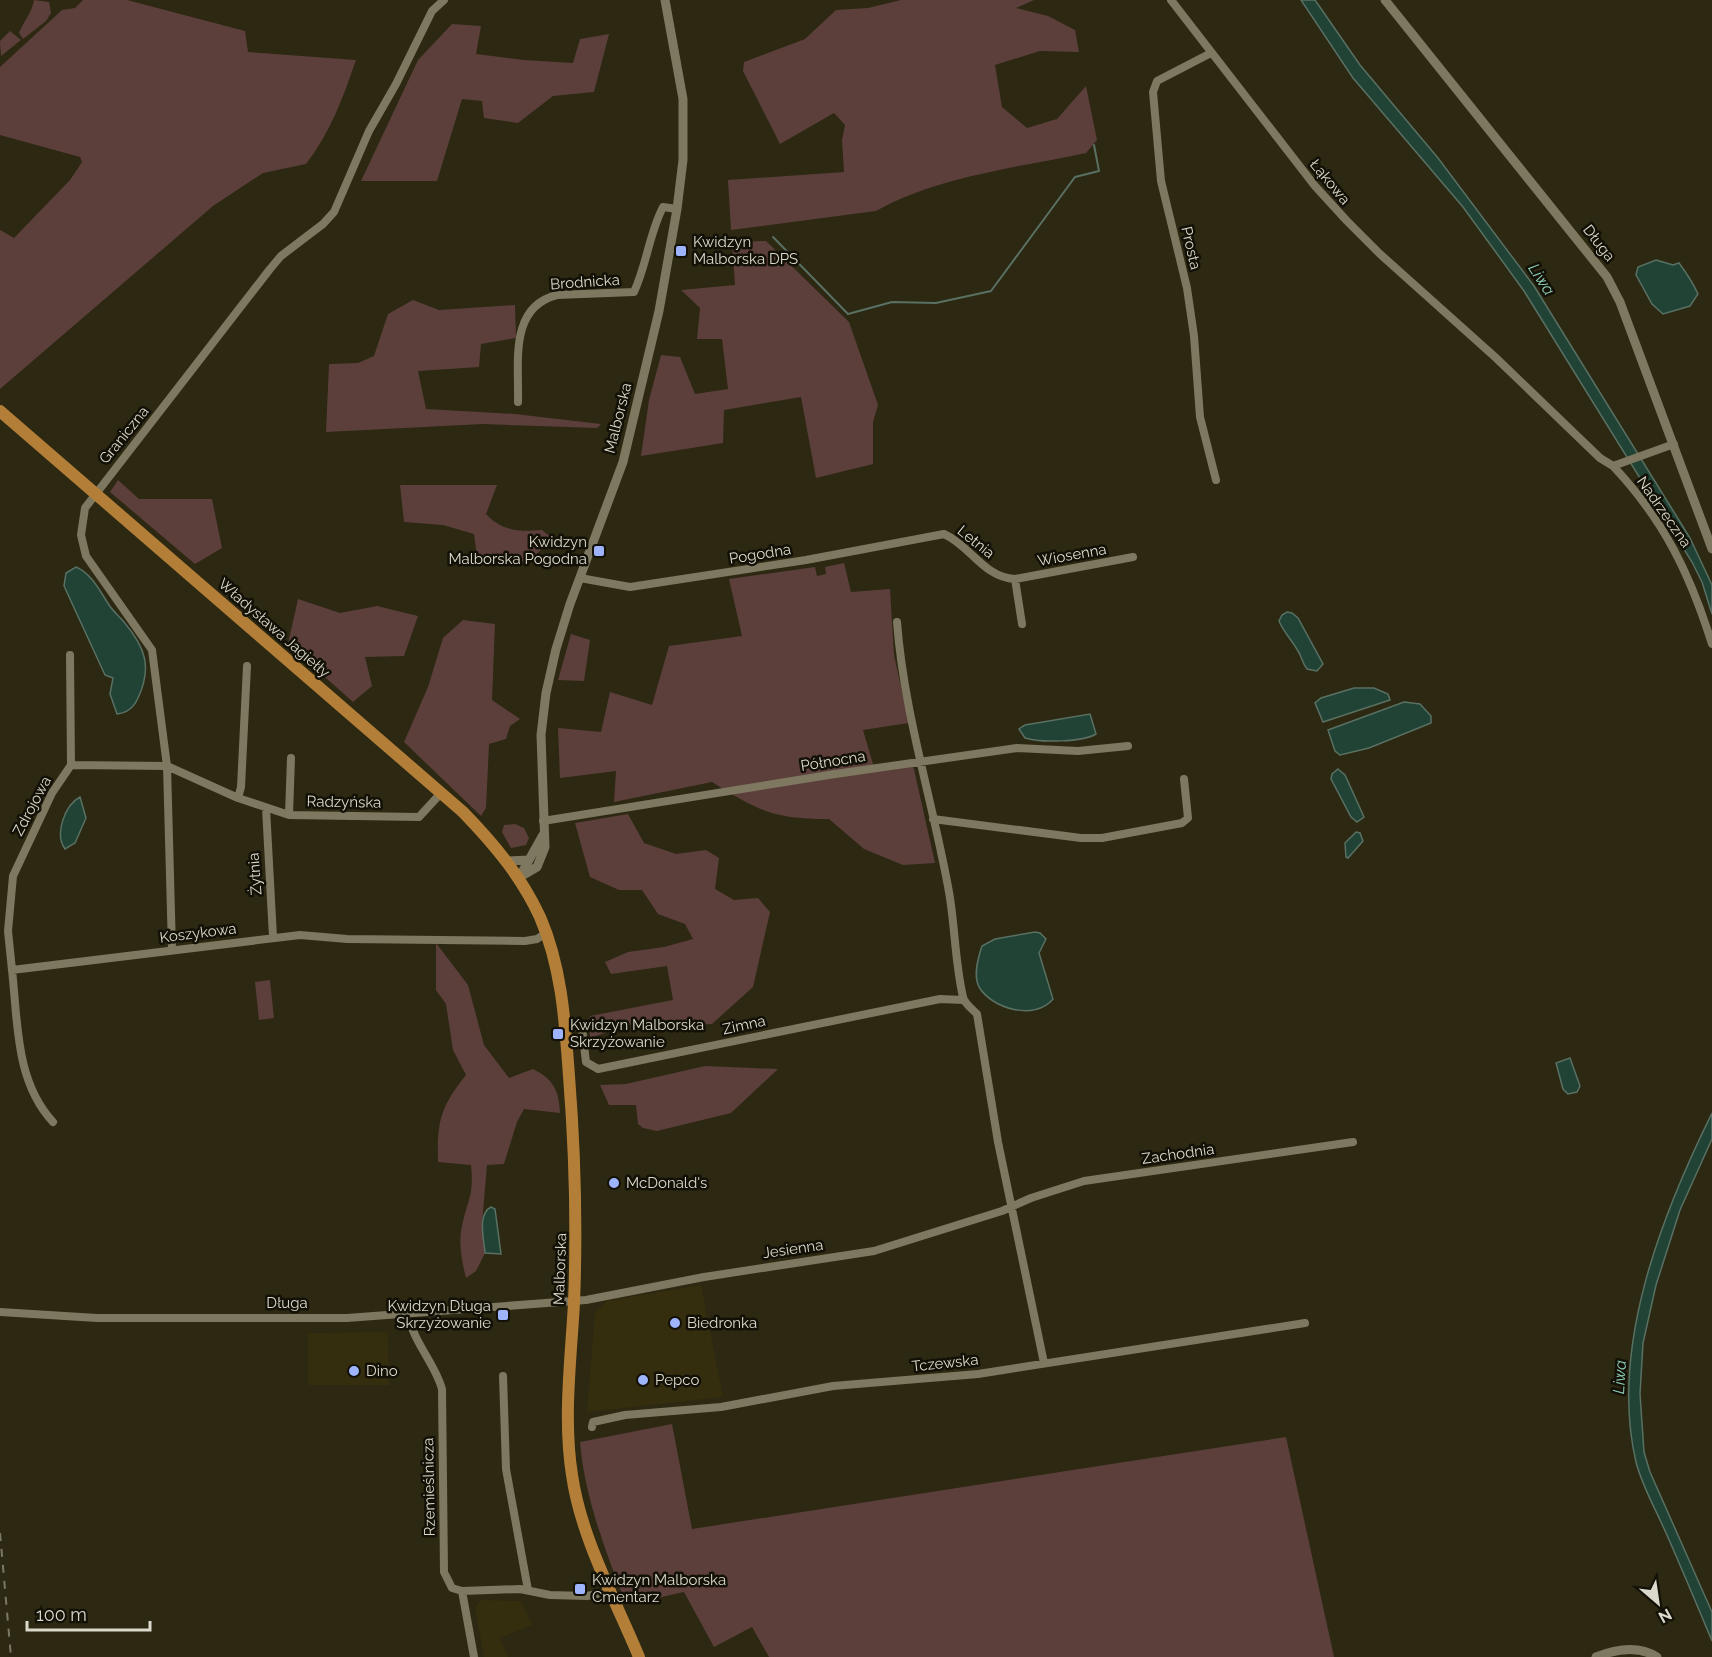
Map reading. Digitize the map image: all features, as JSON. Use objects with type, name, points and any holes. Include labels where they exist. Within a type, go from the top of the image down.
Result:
[{"type":"main road","name":"Władysława Jagiełły","points":[[0,411],[441,793],[491,840],[518,878]]},
{"type":"main road","name":"Malborska","points":[[518,878],[546,933],[561,987],[565,1021],[575,1187],[574,1301],[569,1431],[571,1474],[586,1528],[639,1657]]},
{"type":"street","name":"Graniczna","points":[[172,950],[167,766],[152,651],[86,556],[81,535],[85,508],[280,256],[323,224],[334,212],[369,131],[396,84],[432,11],[444,0]]},
{"type":"street","name":"Malborska","points":[[518,878],[537,867],[545,847],[541,735],[546,693],[556,649],[623,462],[659,311],[677,209],[683,159],[684,109],[665,0]]},
{"type":"street","name":"Łąkowa","points":[[1171,0],[1315,186],[1347,222],[1495,357]]},
{"type":"street","name":"Długa","points":[[1385,0],[1607,277],[1620,302],[1712,549]]},
{"type":"street","name":"Prosta","points":[[1211,53],[1157,81],[1153,92],[1161,182],[1181,259],[1190,306],[1200,417],[1216,480]]},
{"type":"street","name":"Brodnicka","points":[[518,402],[521,331],[525,316],[530,309],[545,298],[557,295],[634,292],[650,251],[653,227],[663,207],[677,209]]},
{"type":"street","name":"Nadrzeczna","points":[[1495,357],[1586,445],[1613,466],[1644,503],[1684,564],[1712,644]]},
{"type":"street","name":"Nadrzeczna","points":[[1613,466],[1674,444]]},
{"type":"street","name":"Pogodna","points":[[580,578],[630,587],[806,560],[944,534]]},
{"type":"street","name":"Letnia","points":[[944,534],[952,538],[989,571],[1001,578],[1015,579]]},
{"type":"street","name":"Wiosenna","points":[[1015,579],[1133,557]]},
{"type":"street","points":[[1015,579],[1022,624]]},
{"type":"street","points":[[897,622],[900,657],[916,732],[919,763],[949,893],[963,1000],[977,1014],[1011,1207],[1044,1364]]},
{"type":"street","points":[[70,655],[71,765]]},
{"type":"street","points":[[238,798],[241,787],[247,666]]},
{"type":"street","name":"Północna","points":[[543,821],[1017,748],[1078,751],[1128,746]]},
{"type":"street","points":[[289,815],[291,758]]},
{"type":"street","name":"Radzyńska","points":[[71,765],[167,766],[238,798],[289,815],[419,817],[441,793]]},
{"type":"street","name":"Zdrojowa","points":[[12,970],[8,931],[13,876],[52,794],[71,765]]},
{"type":"street","points":[[933,819],[1081,838],[1102,838],[1168,828],[1188,818],[1190,811],[1184,779]]},
{"type":"street","name":"Żytnia","points":[[266,808],[273,937]]},
{"type":"street","name":"Malborska","points":[[518,878],[543,835]]},
{"type":"street","points":[[508,861],[529,861]]},
{"type":"street","name":"Koszykowa","points":[[12,970],[273,937],[525,940],[537,939],[546,933]]},
{"type":"street","points":[[12,970],[25,1074],[34,1098],[53,1122]]},
{"type":"street","name":"Zimna","points":[[565,1021],[579,1024],[582,1028],[586,1062],[598,1069],[939,999],[963,1000]]},
{"type":"street","name":"Zachodnia","points":[[1011,1207],[1084,1181],[1353,1142]]},
{"type":"street","name":"Jesienna","points":[[574,1301],[704,1277],[874,1251],[1011,1207]]},
{"type":"street","name":"Długa","points":[[0,1312],[97,1318],[336,1318],[408,1315],[574,1301]]},
{"type":"street","name":"Rzemieślnicza","points":[[408,1315],[410,1324],[438,1374],[442,1389],[444,1572],[452,1588],[462,1591]]},
{"type":"street","name":"Tczewska","points":[[592,1427],[593,1422],[626,1415],[721,1407],[834,1386],[938,1379],[1305,1323]]},
{"type":"street","points":[[503,1376],[506,1469],[528,1590]]},
{"type":"street","points":[[474,1657],[462,1591],[528,1590],[550,1595],[587,1596],[612,1591]]},
{"type":"street","points":[[1596,1657],[1626,1649],[1637,1649],[1657,1657]]},
{"type":"shaded area","points":[[34,0],[49,2],[51,13],[46,21],[23,39],[19,33]]},
{"type":"shaded area","points":[[83,0],[127,0],[245,31],[248,52],[356,60],[335,115],[306,164],[263,173],[213,206],[0,389],[0,230],[14,238],[70,180],[82,162],[80,157],[0,135],[0,67],[62,10],[75,8]]},
{"type":"shaded area","points":[[901,0],[1034,0],[1016,8],[1048,16],[1075,30],[1079,52],[1040,51],[995,65],[1002,107],[1027,128],[1057,119],[1086,86],[1097,140],[1086,153],[952,181],[900,199],[876,211],[731,230],[728,180],[844,172],[842,140],[845,125],[834,113],[780,144],[743,71],[744,62],[805,39],[836,10],[868,8]]},
{"type":"shaded area","points":[[1301,0],[1315,0],[1360,65],[1438,158],[1534,286],[1690,538],[1712,585],[1712,614],[1702,582],[1692,562],[1524,291],[1463,207],[1353,78]]},
{"type":"shaded area","points":[[452,24],[481,26],[476,54],[524,60],[573,63],[580,39],[609,34],[594,92],[553,96],[518,123],[484,118],[482,101],[462,99],[437,181],[361,181],[418,60]]},
{"type":"shaded area","points":[[10,31],[21,40],[1,56],[0,41]]},
{"type":"shaded area","points":[[766,241],[849,322],[878,405],[873,422],[873,464],[816,478],[801,397],[724,410],[723,443],[641,456],[649,400],[661,355],[680,357],[695,394],[728,389],[722,339],[697,339],[700,308],[681,290],[735,285],[732,242]]},
{"type":"shaded area","points":[[1656,260],[1673,265],[1679,263],[1698,294],[1690,306],[1663,314],[1652,304],[1636,275],[1638,267]]},
{"type":"shaded area","points":[[413,300],[439,310],[515,305],[516,338],[481,344],[479,367],[418,371],[426,409],[515,414],[601,424],[597,428],[483,424],[326,432],[329,364],[358,363],[374,356],[388,314]]},
{"type":"shaded area","points":[[118,480],[139,499],[212,499],[222,548],[195,564],[110,492]]},
{"type":"shaded area","points":[[400,485],[497,485],[486,514],[492,520],[511,529],[542,530],[552,538],[528,563],[477,556],[474,534],[443,525],[404,522]]},
{"type":"shaded area","points":[[844,563],[851,592],[890,589],[894,655],[909,723],[863,730],[875,771],[913,765],[935,863],[903,865],[864,849],[829,819],[794,817],[767,811],[742,800],[712,782],[614,802],[616,771],[560,778],[558,728],[601,732],[610,692],[652,705],[669,646],[742,636],[729,579],[815,567],[817,576],[826,574],[825,567]]},
{"type":"shaded area","points":[[76,567],[95,583],[142,650],[146,668],[145,677],[138,698],[130,709],[124,712],[117,714],[110,694],[113,678],[105,675],[64,586],[66,573]]},
{"type":"shaded area","points":[[298,599],[340,613],[377,606],[418,616],[404,656],[365,657],[372,686],[353,702],[288,644]]},
{"type":"shaded area","points":[[1287,612],[1298,618],[1323,664],[1317,671],[1307,669],[1281,625],[1279,621]]},
{"type":"shaded area","points":[[463,620],[495,624],[492,700],[520,719],[510,726],[506,739],[489,744],[486,808],[481,816],[404,742],[428,687],[443,638]]},
{"type":"shaded area","points":[[571,634],[590,640],[584,681],[558,680]]},
{"type":"shaded area","points":[[1354,688],[1374,688],[1388,694],[1390,700],[1323,722],[1315,703],[1321,698]]},
{"type":"shaded area","points":[[1404,702],[1420,704],[1431,716],[1431,723],[1369,748],[1340,755],[1335,751],[1328,730]]},
{"type":"shaded area","points":[[1090,714],[1096,734],[1082,739],[1032,740],[1025,738],[1019,729],[1025,725]]},
{"type":"shaded area","points":[[1338,769],[1345,775],[1364,817],[1357,822],[1351,817],[1331,779],[1332,774]]},
{"type":"shaded area","points":[[80,797],[86,818],[75,843],[65,849],[61,836],[63,820],[70,806]]},
{"type":"shaded area","points":[[628,814],[644,843],[676,854],[706,850],[719,858],[715,889],[734,900],[758,898],[770,912],[753,987],[712,1024],[697,1025],[667,1020],[625,1026],[590,1038],[590,1016],[673,1000],[667,966],[611,974],[605,962],[628,952],[664,947],[693,939],[685,924],[658,914],[642,890],[619,890],[590,877],[575,823]]},
{"type":"shaded area","points":[[515,824],[524,828],[529,838],[526,845],[511,848],[502,832],[504,825]]},
{"type":"shaded area","points":[[1356,832],[1360,833],[1363,841],[1348,858],[1345,843]]},
{"type":"shaded area","points":[[1040,933],[1046,939],[1039,953],[1053,999],[1036,1010],[1014,1010],[994,1001],[979,987],[976,977],[979,956],[982,946],[995,939]]},
{"type":"shaded area","points":[[436,943],[468,985],[484,1045],[509,1078],[533,1069],[546,1077],[554,1086],[560,1113],[524,1109],[517,1122],[504,1164],[487,1165],[482,1224],[485,1253],[476,1271],[466,1278],[460,1239],[471,1191],[471,1165],[438,1162],[438,1136],[445,1106],[466,1075],[453,1050],[446,1004],[436,990]]},
{"type":"shaded area","points":[[270,980],[274,1018],[259,1020],[255,982]]},
{"type":"shaded area","points":[[1570,1058],[1580,1086],[1577,1092],[1568,1094],[1563,1089],[1556,1063]]},
{"type":"shaded area","points":[[705,1066],[778,1069],[731,1113],[657,1131],[643,1128],[638,1124],[636,1105],[609,1105],[600,1085],[626,1084]]},
{"type":"shaded area","points":[[1712,1113],[1712,1139],[1680,1210],[1656,1285],[1643,1343],[1640,1394],[1644,1452],[1650,1472],[1712,1612],[1712,1641],[1645,1489],[1636,1462],[1629,1418],[1629,1374],[1635,1328],[1645,1283],[1659,1238],[1675,1194]]},
{"type":"shaded area","points":[[491,1207],[495,1209],[501,1254],[485,1253],[483,1221],[484,1215]]},
{"type":"shaded area","points":[[701,1285],[723,1397],[587,1412],[595,1313],[607,1301]]},
{"type":"shaded area","points":[[388,1332],[389,1385],[308,1385],[308,1333]]},
{"type":"shaded area","points":[[672,1424],[692,1529],[1286,1437],[1334,1657],[769,1657],[752,1627],[714,1647],[684,1592],[626,1605],[597,1525],[586,1484],[580,1442]]},
{"type":"shaded area","points":[[481,1600],[521,1601],[532,1625],[500,1638],[508,1657],[484,1657],[475,1607]]},
{"type":"waterway","points":[[773,237],[848,314],[892,302],[936,303],[991,291],[1075,177],[1099,171],[1094,145]]},
{"type":"railway","points":[[0,1533],[11,1657]]},
{"type":"place","name":"Kwidzyn Malborska DPS","points":[[681,251]]},
{"type":"place","name":"Kwidzyn Malborska Pogodna","points":[[599,551]]},
{"type":"place","name":"Kwidzyn Malborska Skrzyżowanie","points":[[558,1034]]},
{"type":"place","name":"McDonald's","points":[[614,1183]]},
{"type":"place","name":"Kwidzyn Długa Skrzyżowanie","points":[[503,1315]]},
{"type":"place","name":"Biedronka","points":[[675,1323]]},
{"type":"place","name":"Dino","points":[[354,1371]]},
{"type":"place","name":"Pepco","points":[[643,1380]]},
{"type":"place","name":"Kwidzyn Malborska Cmentarz","points":[[580,1589]]},
{"type":"water label","name":"Liwa","points":[[1542,279]]},
{"type":"water label","name":"Liwa","points":[[1619,1377]]}]
